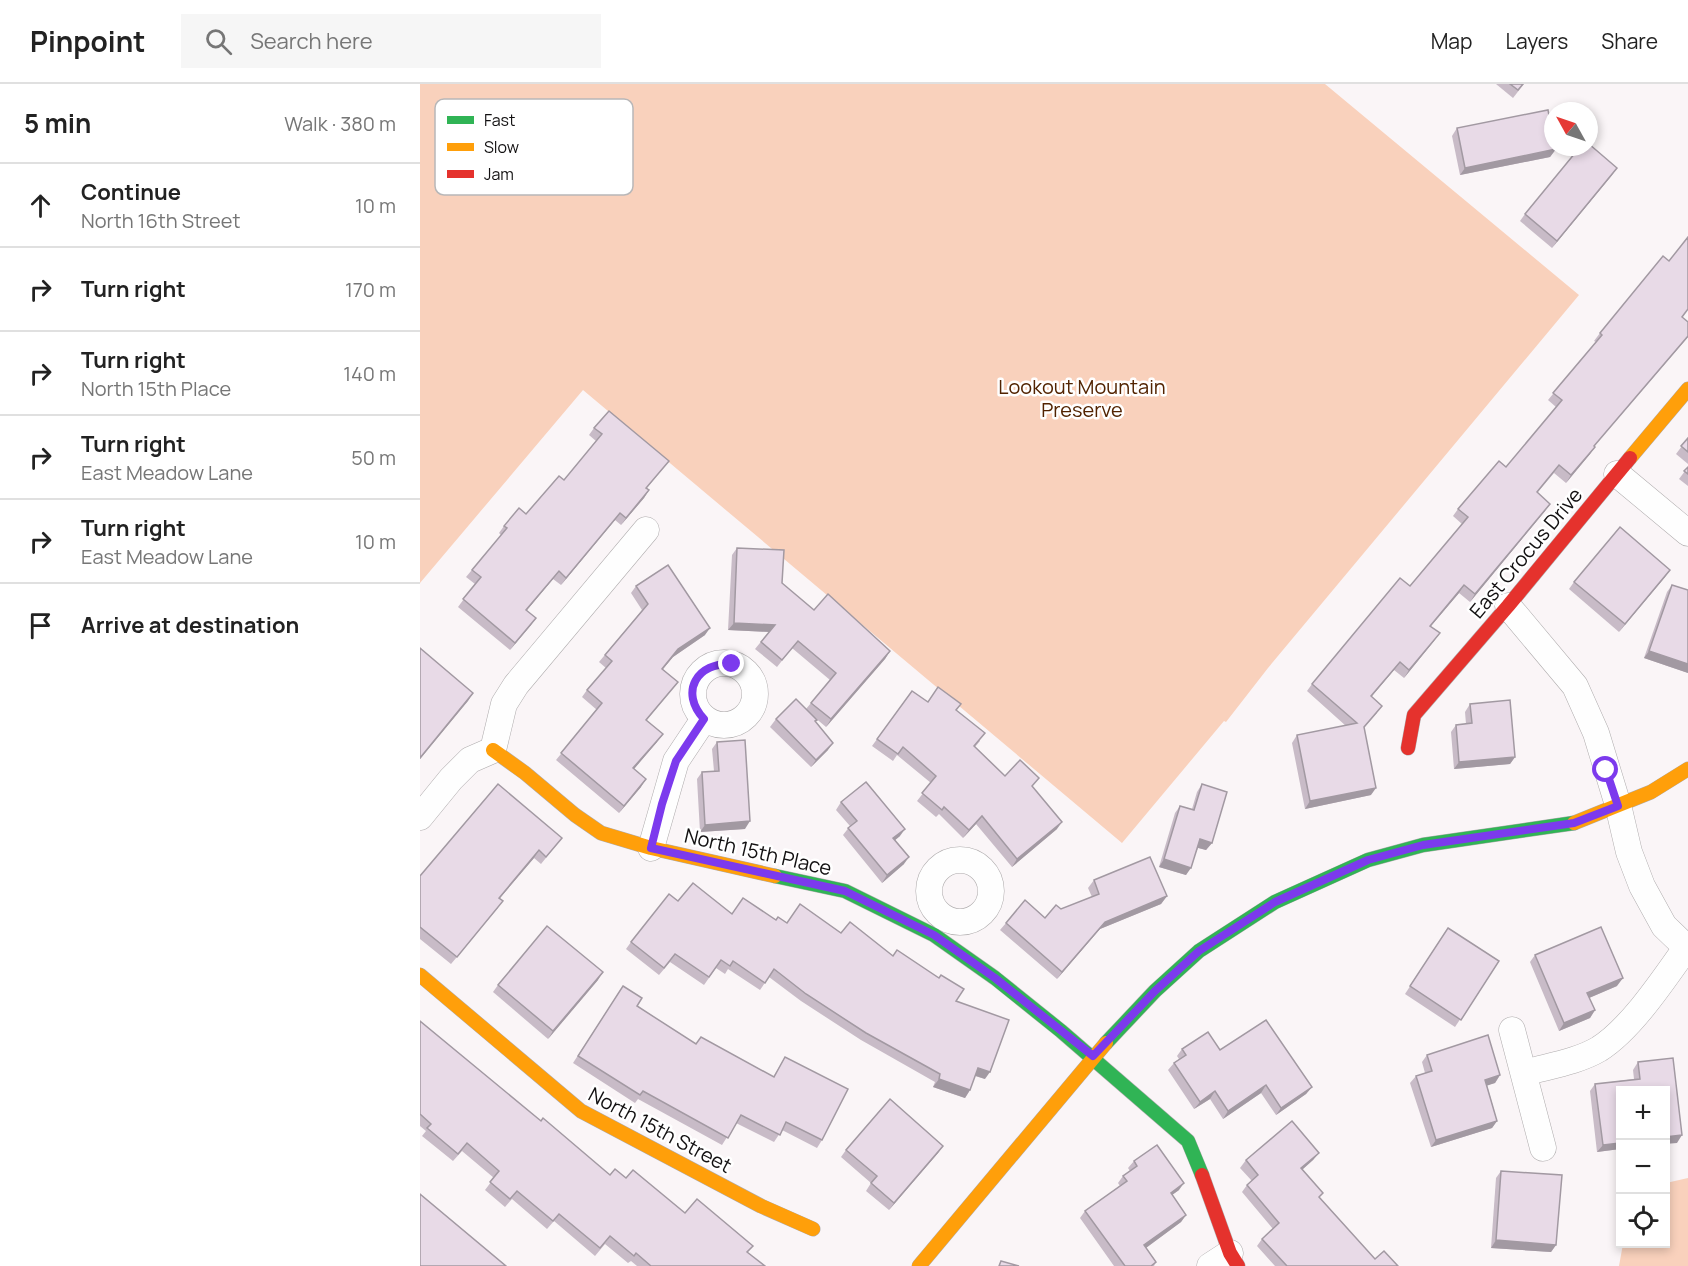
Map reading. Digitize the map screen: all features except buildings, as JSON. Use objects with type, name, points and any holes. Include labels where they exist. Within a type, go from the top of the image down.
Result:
[{"type":"street","name":"East Crocus Drive","points":[[1408,748],[1414,714],[1508,606],[1688,389]]},
{"type":"street","points":[[1617,474],[1688,533]]},
{"type":"street","points":[[420,817],[470,760],[492,750],[504,704],[516,685],[646,530]]},
{"type":"street","points":[[1508,606],[1575,686],[1596,732],[1629,852],[1642,886],[1664,926],[1687,949],[1615,1036],[1598,1049],[1524,1073]]},
{"type":"street","points":[[651,848],[676,761],[704,719]]},
{"type":"street","name":"North 15th Place","points":[[492,750],[601,833],[651,848],[845,891],[939,927],[995,978],[1093,1056],[1188,1141],[1216,1211],[1226,1262]]},
{"type":"street","points":[[921,1263],[1014,1154],[1093,1056],[1155,991],[1199,951],[1275,902],[1368,860],[1423,845],[1574,823],[1651,792],[1688,769]]},
{"type":"street","name":"North 15th Street","points":[[420,975],[581,1112],[751,1201],[813,1229]]},
{"type":"street","points":[[1512,1030],[1543,1148]]},
{"type":"green space","name":"Lookout Mountain Preserve","points":[[420,84],[1325,84],[1579,295],[1268,668],[1226,722],[1224,721],[1122,843],[583,390],[420,583]]},
{"type":"green space","points":[[1688,1178],[1688,1266],[1619,1266],[1622,1248],[1670,1248],[1670,1182]]},
{"type":"traffic: fast","points":[[1106,1043],[1155,991],[1199,951],[1275,902],[1368,860],[1423,845],[1574,823]]},
{"type":"traffic: fast","points":[[775,876],[845,891],[934,935],[995,978],[1061,1031],[1188,1141],[1202,1175]]},
{"type":"traffic: slow","points":[[1630,458],[1688,389]]},
{"type":"traffic: slow","points":[[493,750],[601,833],[651,848],[775,876]]},
{"type":"traffic: slow","points":[[1574,823],[1651,792],[1688,769]]},
{"type":"traffic: slow","points":[[420,975],[581,1111],[761,1206],[813,1229]]},
{"type":"traffic: slow","points":[[919,1266],[1106,1043]]},
{"type":"traffic: jam","points":[[1408,748],[1414,715],[1508,606],[1630,458]]},
{"type":"traffic: jam","points":[[1202,1175],[1230,1253],[1238,1266]]},
{"type":"route","points":[[732,664],[719,663],[709,666],[702,671],[693,687],[693,701],[704,719],[676,761],[651,848],[845,891],[934,935],[995,978],[1093,1056],[1155,991],[1199,951],[1275,902],[1368,860],[1423,845],[1574,823],[1618,806],[1606,770]]}]
